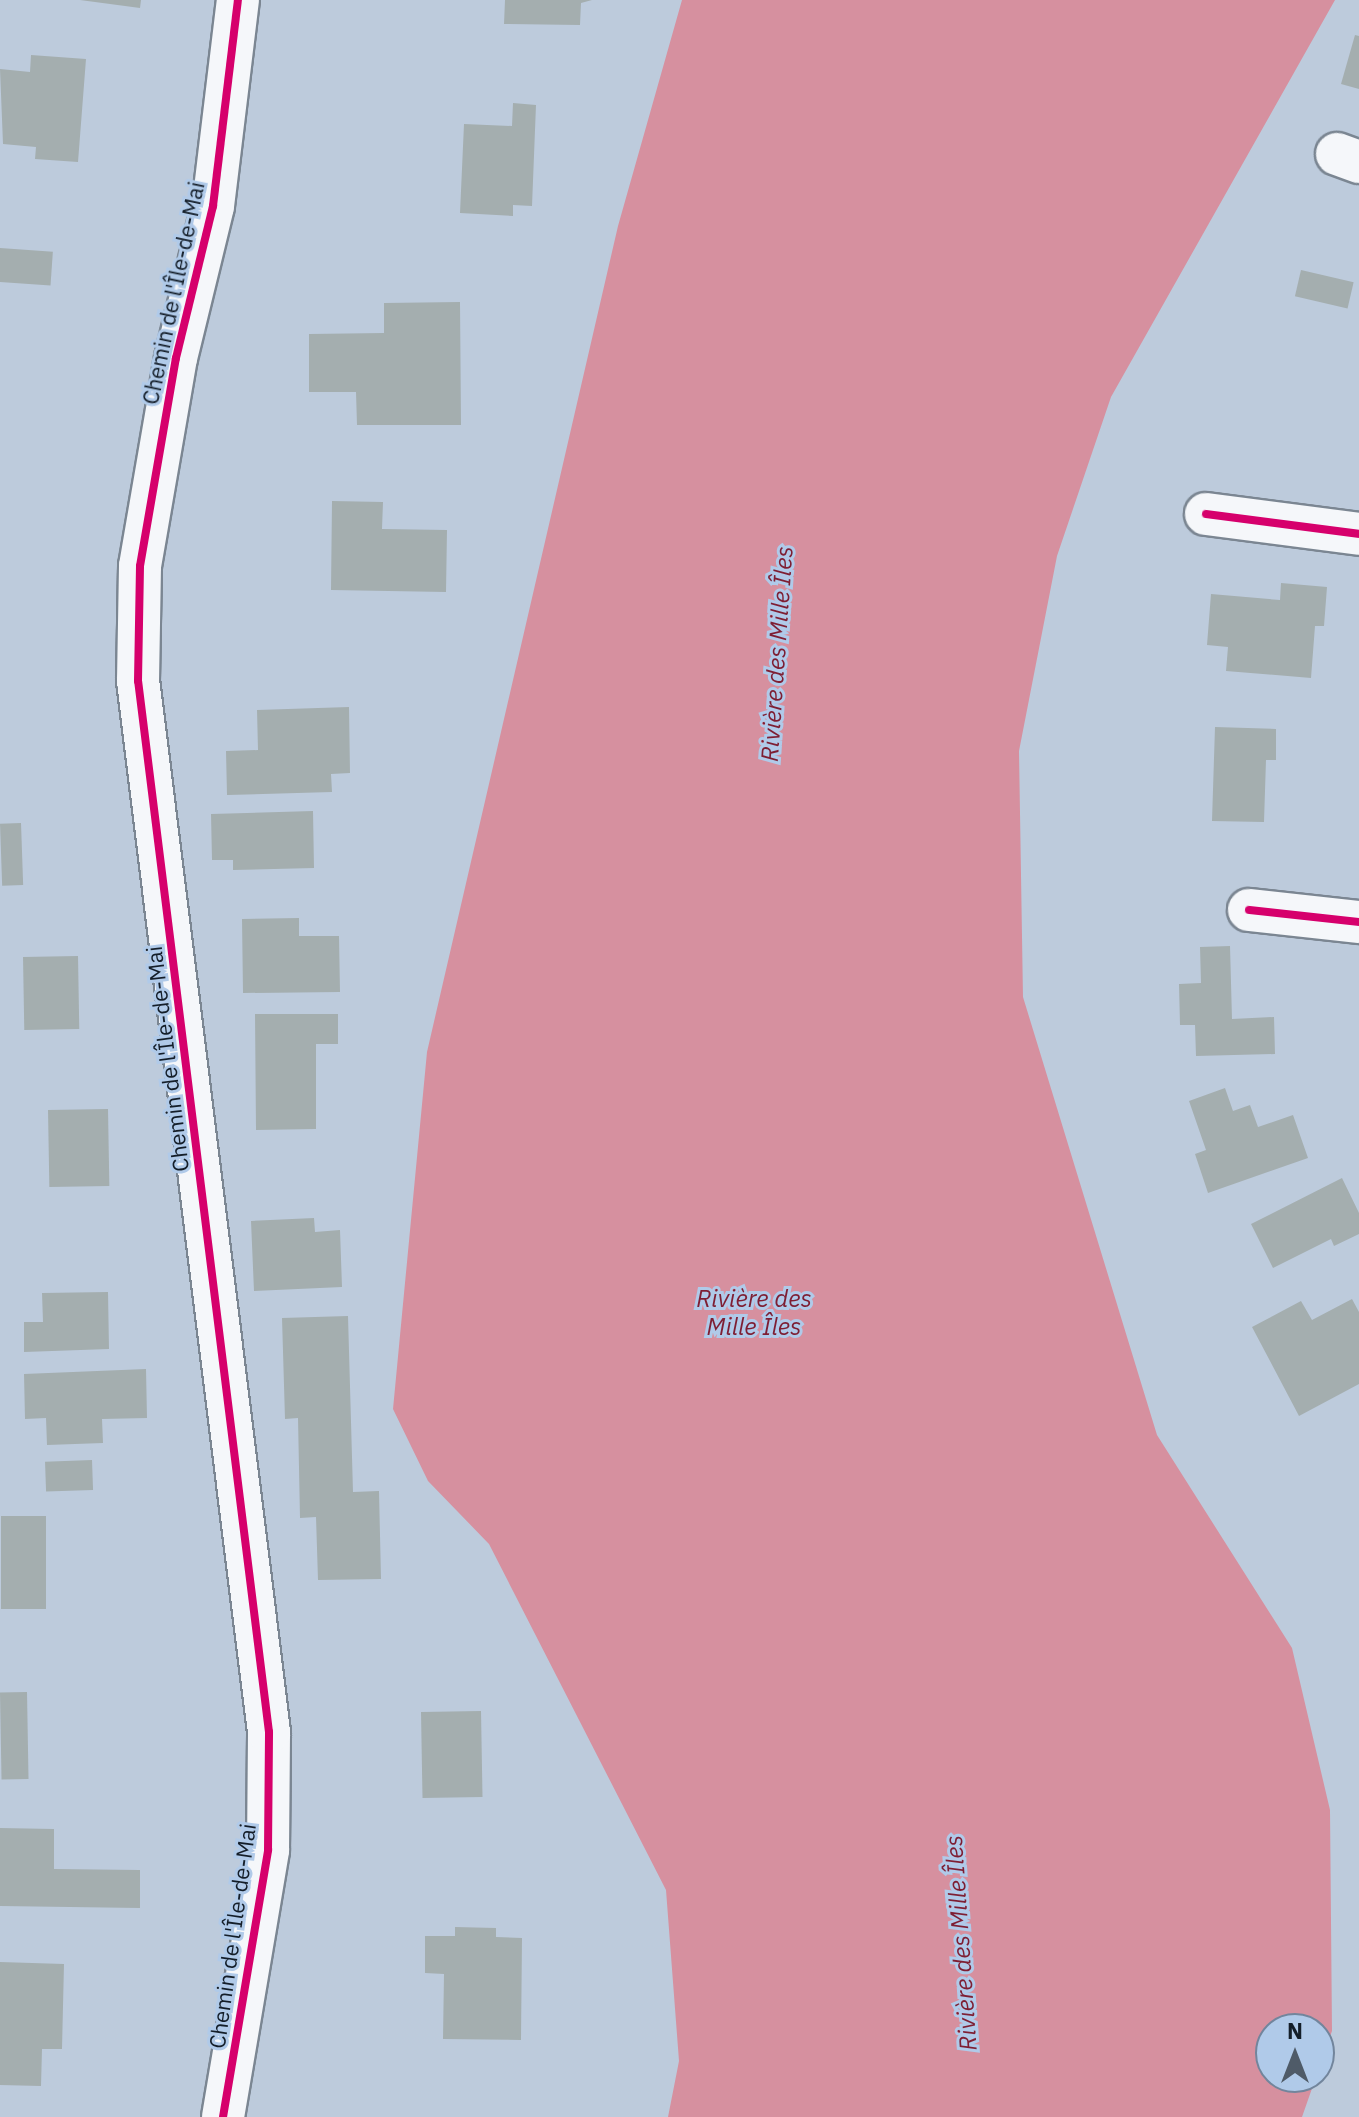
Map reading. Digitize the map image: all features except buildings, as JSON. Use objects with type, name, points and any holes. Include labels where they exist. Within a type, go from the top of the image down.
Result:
[{"type":"street","name":"Chemin de l'Île-de-Mai","points":[[223,2117],[268,1850],[269,1732],[138,681],[140,566],[176,358],[213,206],[238,0]]},
{"type":"street","points":[[1206,514],[1359,534]]},
{"type":"street","points":[[1249,910],[1359,922]]},
{"type":"water","name":"Rivière des Mille Îles","points":[[682,0],[1335,0],[1111,397],[1057,556],[1019,751],[1023,997],[1157,1435],[1292,1648],[1330,1810],[1332,2013],[1255,2013],[1255,2093],[1310,2093],[1302,2117],[668,2117],[679,2061],[666,1890],[489,1544],[428,1481],[393,1409],[427,1052],[618,226]]},
{"type":"cycle path","points":[[223,2117],[268,1850],[269,1732],[138,681],[140,566],[176,358],[213,206],[238,0]]},
{"type":"cycle path","points":[[1206,514],[1359,534]]},
{"type":"cycle path","points":[[1249,910],[1359,922]]}]
